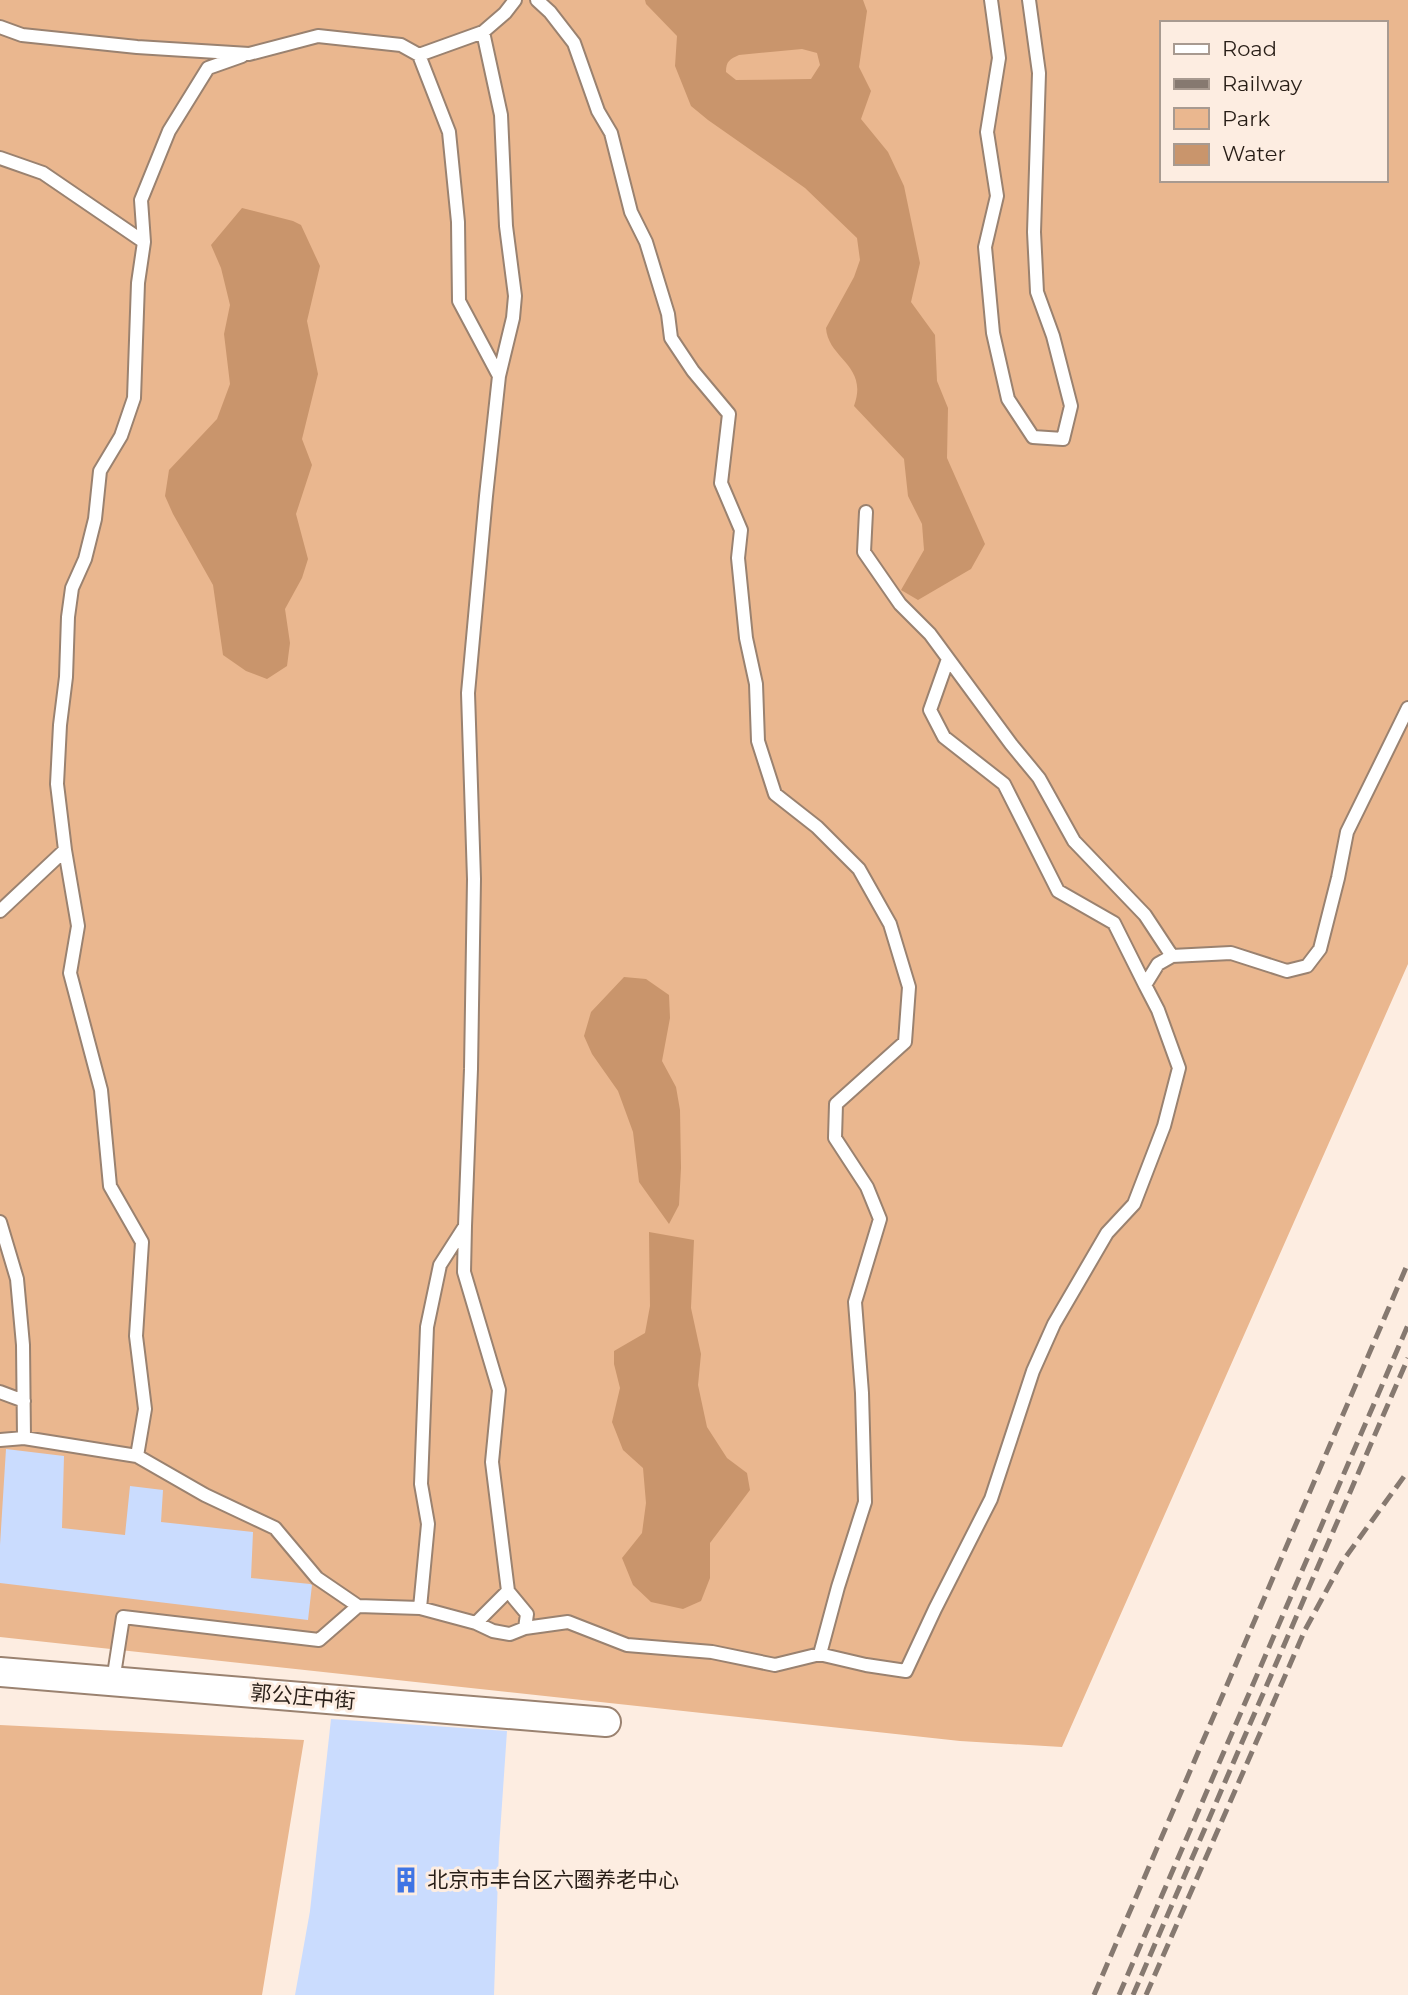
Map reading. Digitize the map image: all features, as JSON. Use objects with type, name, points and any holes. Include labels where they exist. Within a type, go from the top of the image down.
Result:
[{"type":"street","name":"郭公庄中街","points":[[0,1672],[606,1722]]},
{"type":"lane","points":[[419,55],[484,32],[515,0]]},
{"type":"lane","points":[[537,0],[574,43],[598,111],[611,133],[631,212],[650,254],[671,338],[693,371],[729,414],[722,483],[741,530],[738,558],[746,638],[756,684],[758,741],[775,794],[817,827],[859,869],[890,924],[909,987],[905,1042],[836,1104],[835,1138],[867,1187],[880,1219],[855,1302],[862,1393],[865,1502],[819,1654]]},
{"type":"lane","points":[[991,0],[999,58],[987,132],[997,196],[985,247],[993,333],[1008,399],[1033,437],[1063,439],[1071,405],[1053,336],[1037,292],[1034,232],[1039,73],[1029,0]]},
{"type":"lane","points":[[0,27],[34,37],[249,54]]},
{"type":"lane","points":[[484,32],[501,115],[506,226],[515,296],[513,318],[499,376],[468,693],[474,879],[464,1272],[499,1390],[492,1462],[508,1591],[527,1614],[525,1628]]},
{"type":"lane","points":[[137,1456],[145,1409],[136,1336],[142,1242],[110,1186],[101,1090],[70,973],[78,926],[57,783],[72,588],[85,558],[95,519],[100,471],[121,436],[134,398],[138,283],[144,242],[141,200],[169,131],[208,68],[318,36],[401,46],[419,55],[449,132],[458,222],[459,301],[499,376]]},
{"type":"lane","points":[[0,158],[43,173],[144,242]]},
{"type":"lane","points":[[866,512],[864,552],[900,604],[930,634],[1039,778],[1074,841],[1145,915],[1172,956]]},
{"type":"lane","points":[[0,1440],[24,1438],[137,1456],[205,1495],[275,1528],[317,1578],[358,1606],[420,1608],[510,1634],[525,1628],[568,1622],[627,1645],[712,1652],[775,1665],[819,1654],[906,1671],[992,1499],[1033,1371],[1054,1324],[1107,1233],[1134,1204],[1164,1126],[1179,1069],[1158,1010],[1114,923],[1058,891],[1004,784],[944,737],[930,710],[948,659]]},
{"type":"lane","points":[[1145,985],[1158,964],[1172,956],[1231,953],[1287,971],[1307,966],[1320,949],[1347,832],[1408,708]]},
{"type":"lane","points":[[0,911],[65,850]]},
{"type":"lane","points":[[0,1222],[17,1279],[23,1345],[24,1438]]},
{"type":"lane","points":[[420,1608],[428,1524],[421,1484],[427,1327],[440,1265],[465,1226]]},
{"type":"lane","points":[[0,1392],[24,1401]]},
{"type":"lane","points":[[476,1623],[508,1591]]},
{"type":"lane","points":[[113,1681],[124,1617],[319,1640],[358,1606]]},
{"type":"green space","points":[[0,0],[1408,0],[1408,964],[1062,1747],[960,1741],[0,1637]]},
{"type":"green space","points":[[0,1725],[304,1740],[262,1995],[0,1995]]},
{"type":"water","points":[[645,0],[863,0],[867,11],[859,67],[871,91],[861,119],[888,152],[904,186],[920,263],[911,302],[935,335],[937,381],[948,408],[947,458],[985,544],[971,569],[918,600],[901,590],[924,550],[922,524],[908,496],[904,459],[854,406],[856,381],[852,371],[833,348],[826,328],[854,277],[860,260],[857,238],[805,188],[691,106],[675,66],[677,36]],"holes":[[[802,49],[817,53],[820,65],[811,79],[736,80],[726,72],[729,61],[739,55]]]},
{"type":"water","points":[[242,208],[301,225],[320,266],[307,321],[318,374],[302,439],[312,465],[296,514],[308,559],[302,578],[285,609],[290,643],[287,666],[267,679],[246,671],[223,655],[213,585],[165,496],[169,470],[217,419],[230,384],[224,334],[230,305],[221,268],[211,245]]},
{"type":"water","points":[[624,977],[646,979],[669,995],[670,1018],[662,1061],[676,1087],[680,1110],[681,1168],[679,1205],[669,1224],[639,1182],[633,1132],[618,1091],[592,1054],[584,1036],[591,1012]]},
{"type":"water","points":[[649,1232],[694,1240],[691,1308],[701,1354],[698,1385],[707,1427],[727,1458],[747,1473],[750,1490],[710,1543],[710,1578],[701,1601],[683,1609],[651,1602],[633,1585],[622,1558],[642,1533],[646,1503],[643,1468],[623,1450],[612,1422],[620,1388],[614,1351],[645,1333],[650,1306]]},
{"type":"building","points":[[6,1449],[64,1456],[62,1528],[125,1535],[130,1486],[163,1490],[161,1522],[253,1532],[251,1578],[312,1585],[308,1620],[0,1583]]},
{"type":"building","name":"北京市丰台区六圈养老中心","points":[[331,1719],[507,1731],[499,1848],[494,1995],[295,1995],[310,1911]]},
{"type":"railway","points":[[1094,1995],[1408,1263]]},
{"type":"railway","points":[[1119,1995],[1408,1325]]},
{"type":"railway","points":[[1133,1995],[1408,1358]]},
{"type":"railway","points":[[1146,1995],[1305,1630],[1342,1562],[1408,1471]]},
{"type":"place","name":"北京市丰台区六圈养老中心","points":[[406,1880]]}]
